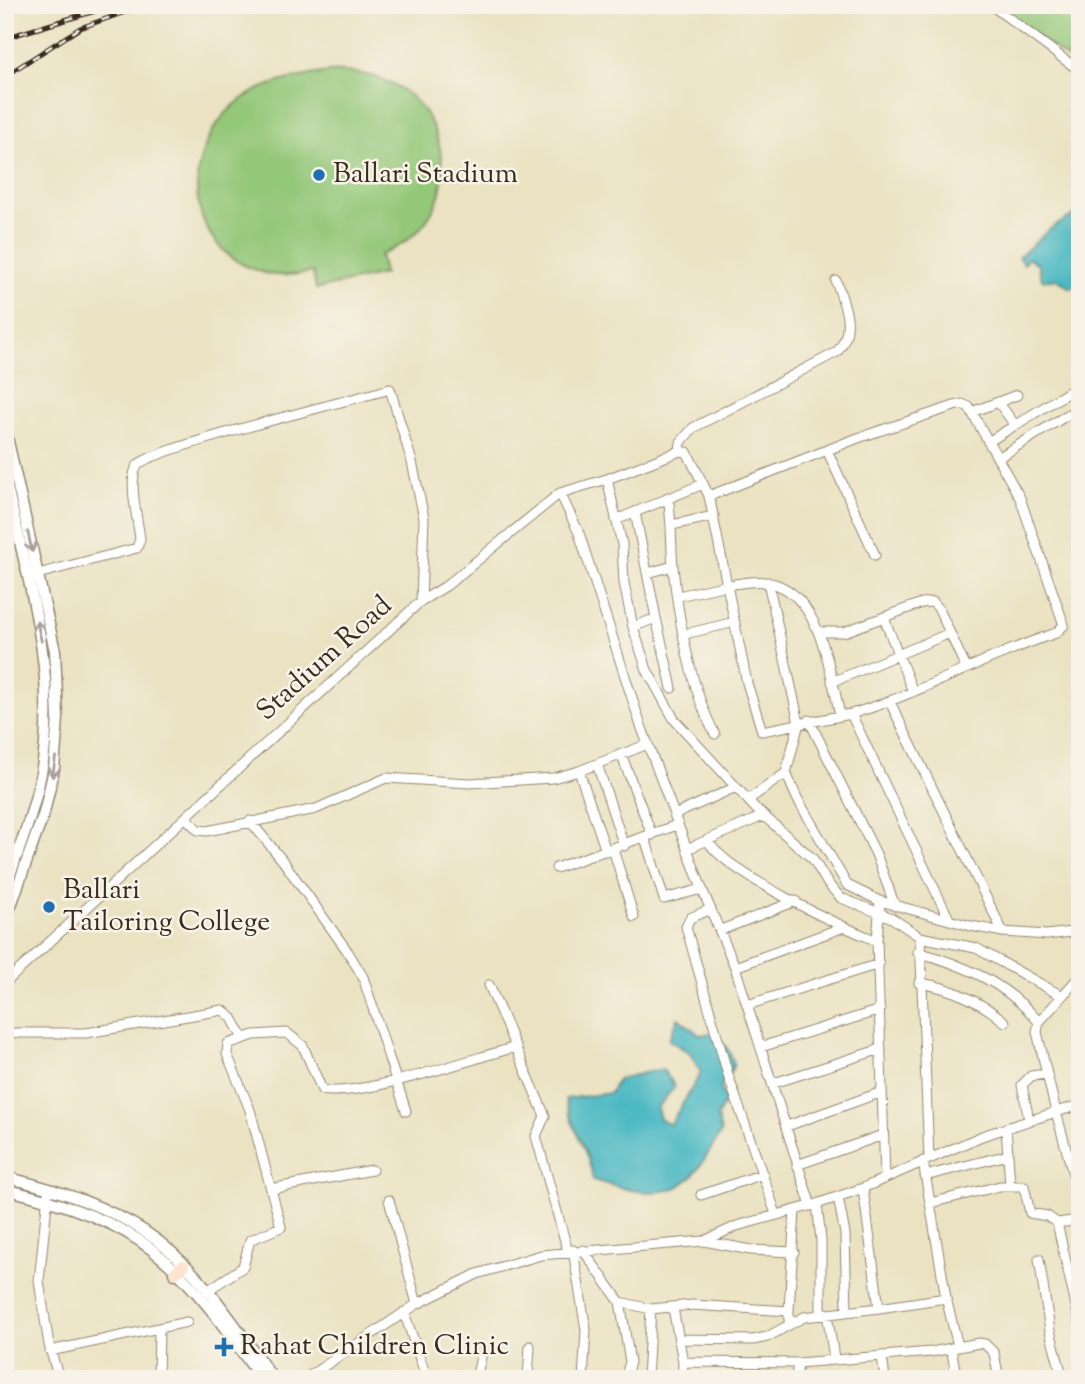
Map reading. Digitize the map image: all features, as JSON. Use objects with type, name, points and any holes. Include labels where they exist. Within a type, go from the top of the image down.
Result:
[{"type":"street","points":[[991,5],[1080,71]]},
{"type":"street","points":[[680,452],[681,442],[693,428],[837,352],[845,343],[849,320],[836,281]]},
{"type":"street","points":[[988,442],[1080,385]]},
{"type":"street","name":"Stadium Road","points":[[5,982],[188,820],[421,601],[424,518],[412,462],[390,389],[211,437],[142,461],[133,477],[140,539],[137,548],[27,577]]},
{"type":"street","points":[[972,412],[1017,395]]},
{"type":"street","points":[[998,402],[1014,425]]},
{"type":"street","points":[[680,452],[692,459],[709,496],[747,683],[760,728],[765,732],[851,714],[890,702],[966,668],[1056,633],[1064,625],[1033,530],[999,458],[972,412],[962,404],[827,450],[709,496]]},
{"type":"street","points":[[999,458],[1080,407]]},
{"type":"street","points":[[5,428],[55,651],[58,718],[54,769],[37,837],[5,922]]},
{"type":"street","points":[[827,450],[875,555]]},
{"type":"street","points":[[421,601],[446,586],[559,493],[607,479],[680,452]]},
{"type":"street","points":[[5,478],[44,656],[47,711],[43,762],[24,833],[5,888]]},
{"type":"street","points":[[607,479],[633,627],[647,670],[674,719],[748,800],[813,859],[833,891],[879,915],[892,918],[919,937],[976,948],[1062,996]]},
{"type":"street","points":[[616,520],[704,484]]},
{"type":"street","points":[[559,493],[579,533],[677,825],[735,967],[788,1126],[797,1165],[814,1205],[821,1240],[824,1313],[834,1359]]},
{"type":"street","points":[[668,497],[673,566],[685,634],[704,709],[715,734]]},
{"type":"street","points":[[635,512],[672,688]]},
{"type":"street","points":[[672,525],[714,516]]},
{"type":"street","points":[[648,573],[673,566]]},
{"type":"street","points":[[768,582],[804,722],[876,853],[895,906]]},
{"type":"street","points":[[678,596],[727,585],[768,582],[802,604],[820,632],[840,715]]},
{"type":"street","points":[[820,632],[844,632],[922,603],[933,602],[966,668]]},
{"type":"street","points":[[633,627],[656,618]]},
{"type":"street","points":[[884,618],[913,692]]},
{"type":"street","points":[[685,634],[735,622]]},
{"type":"street","points":[[832,682],[950,633]]},
{"type":"street","points":[[890,702],[1003,932]]},
{"type":"street","points":[[851,714],[949,919]]},
{"type":"street","points":[[748,800],[786,773],[804,722]]},
{"type":"street","points":[[188,820],[198,830],[215,830],[316,809],[386,778],[497,783],[554,778],[648,744]]},
{"type":"street","points":[[621,754],[648,836],[664,899],[702,889]]},
{"type":"street","points":[[597,764],[624,846]]},
{"type":"street","points":[[579,771],[634,917]]},
{"type":"street","points":[[786,773],[797,798],[848,885],[895,906],[1003,932],[1047,934],[1080,931]]},
{"type":"street","points":[[674,815],[736,787]]},
{"type":"street","points":[[687,849],[764,816]]},
{"type":"street","points":[[250,821],[283,861],[363,977],[406,1111]]},
{"type":"street","points":[[556,868],[677,825]]},
{"type":"street","points":[[24,833],[37,837]]},
{"type":"street","points":[[708,841],[723,859],[844,927],[877,941]]},
{"type":"street","points":[[721,930],[796,901]]},
{"type":"street","points":[[880,901],[877,941],[885,1177]]},
{"type":"street","points":[[711,909],[690,918],[686,927],[729,1078],[776,1214]]},
{"type":"street","points":[[735,967],[844,927]]},
{"type":"street","points":[[919,937],[925,1176],[955,1347],[957,1379]]},
{"type":"street","points":[[918,952],[972,969],[1018,999],[1039,1022]]},
{"type":"street","points":[[747,1005],[879,964]]},
{"type":"street","points":[[1080,976],[1039,1022],[1037,1032],[1080,1199]]},
{"type":"street","points":[[919,983],[961,996],[993,1012],[1005,1022]]},
{"type":"street","points":[[489,985],[545,1116],[536,1136],[575,1251],[586,1321],[583,1379]]},
{"type":"street","points":[[5,1033],[86,1033],[223,1010],[232,1018],[243,1038]]},
{"type":"street","points":[[761,1047],[880,1010]]},
{"type":"street","points":[[207,1291],[243,1267],[250,1240],[281,1227],[250,1110],[227,1054],[228,1044],[243,1038],[279,1033],[297,1038],[322,1090],[333,1093],[396,1080],[516,1047]]},
{"type":"street","points":[[774,1083],[881,1049]]},
{"type":"street","points":[[1029,1120],[1022,1085],[1027,1078],[1046,1074]]},
{"type":"street","points":[[788,1126],[882,1092]]},
{"type":"street","points":[[704,1241],[776,1214],[814,1205],[863,1188],[1006,1128],[1080,1105]]},
{"type":"street","points":[[1006,1128],[1010,1186]]},
{"type":"street","points":[[797,1165],[883,1135]]},
{"type":"street","points":[[925,1176],[1008,1155]]},
{"type":"street","points":[[271,1189],[372,1170]]},
{"type":"street","points":[[701,1195],[763,1174]]},
{"type":"street","points":[[5,1177],[49,1188],[138,1227],[179,1269],[261,1379]]},
{"type":"street","points":[[930,1203],[1010,1186],[1026,1189],[1030,1213],[1047,1216],[1057,1223],[1080,1323]]},
{"type":"street","points":[[49,1188],[39,1281],[50,1351],[59,1379]]},
{"type":"street","points":[[863,1188],[879,1308]]},
{"type":"street","points":[[5,1189],[48,1200],[117,1227],[142,1242],[207,1291],[273,1379]]},
{"type":"street","points":[[838,1197],[845,1234],[847,1311]]},
{"type":"street","points":[[389,1200],[417,1304]]},
{"type":"street","points":[[789,1323],[795,1210]]},
{"type":"street","points":[[1057,1223],[1080,1220]]},
{"type":"street","points":[[305,1379],[417,1304],[477,1274],[541,1255],[704,1241],[751,1250],[794,1252]]},
{"type":"street","points":[[575,1251],[620,1302],[630,1362],[625,1379]]},
{"type":"street","points":[[1040,1259],[1050,1331],[1063,1379]]},
{"type":"street","points":[[680,1339],[753,1340],[778,1333],[789,1323],[824,1313],[946,1298]]},
{"type":"street","points":[[620,1302],[650,1309],[692,1305],[789,1311]]},
{"type":"street","points":[[673,1308],[683,1362],[682,1379]]},
{"type":"street","points":[[646,1379],[650,1309]]},
{"type":"street","points":[[404,1312],[427,1379]]},
{"type":"street","points":[[50,1351],[187,1322]]},
{"type":"street","points":[[158,1379],[159,1328]]},
{"type":"street","points":[[683,1362],[797,1363],[882,1356],[979,1343],[990,1347],[999,1379]]},
{"type":"street","points":[[528,1379],[530,1346]]},
{"type":"street","points":[[882,1356],[885,1379]]},
{"type":"street","points":[[476,1379],[481,1357]]},
{"type":"street","points":[[796,1379],[797,1363]]},
{"type":"green space","points":[[996,5],[1080,5],[1080,68]]},
{"type":"green space","name":"Ballari Stadium","points":[[329,72],[375,77],[393,84],[415,100],[430,121],[439,145],[442,181],[432,212],[423,225],[397,247],[380,255],[384,274],[316,289],[313,272],[270,274],[241,264],[220,247],[205,225],[198,200],[198,174],[204,148],[218,123],[238,102],[270,85]]},
{"type":"water","points":[[1080,211],[1080,285],[1070,288],[1057,279],[1042,280],[1038,264],[1028,258],[1024,264],[1019,257],[1050,229]]},
{"type":"water","points":[[678,1018],[700,1035],[711,1033],[720,1039],[734,1065],[721,1086],[725,1102],[717,1116],[721,1133],[698,1169],[679,1186],[668,1190],[642,1192],[593,1180],[588,1159],[565,1099],[610,1093],[618,1079],[662,1069],[675,1086],[657,1108],[660,1119],[670,1125],[701,1073],[690,1053],[669,1040]]},
{"type":"railway","points":[[5,38],[115,5]]},
{"type":"railway","points":[[5,76],[80,28],[145,5]]},
{"type":"place","name":"Ballari Stadium","points":[[319,175]]},
{"type":"place","name":"Ballari Tailoring College","points":[[49,907]]},
{"type":"place","name":"Rahat Children Clinic","points":[[224,1347]]}]
